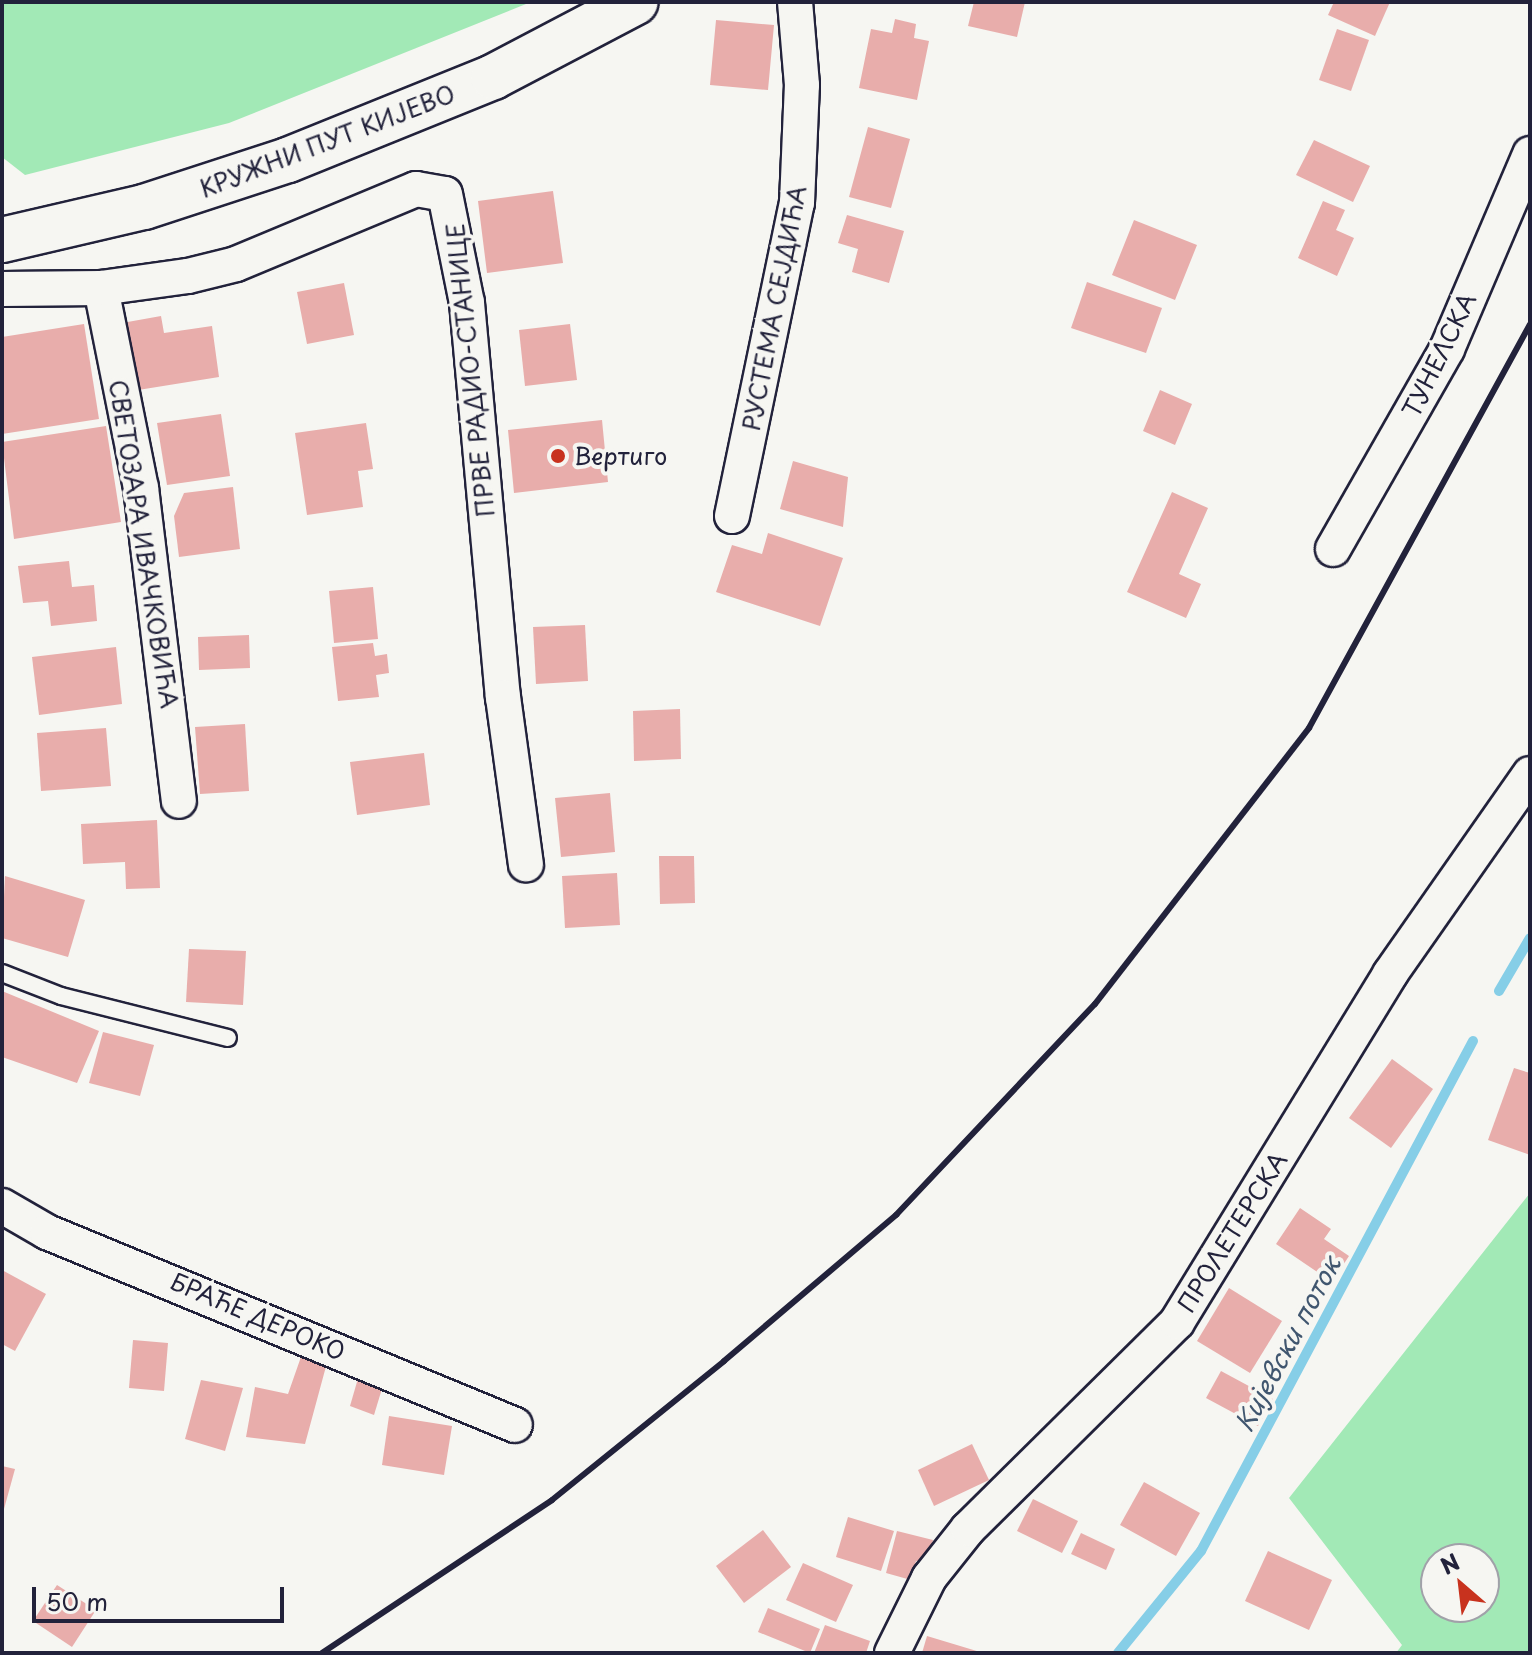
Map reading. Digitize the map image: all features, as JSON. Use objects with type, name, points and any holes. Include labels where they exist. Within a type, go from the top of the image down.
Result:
[{"type":"main road","name":"КРУЖНИ ПУТ КИЈЕВО","points":[[2,240],[144,207],[288,160],[493,77],[636,2]]},
{"type":"street","name":"РУСТЕМА СЕЈДИЋА","points":[[732,516],[797,203],[802,85],[795,2]]},
{"type":"street","name":"ТУНЕЛСКА","points":[[1333,549],[1447,349],[1530,154]]},
{"type":"street","name":"ПРВЕ РАДИО-СТАНИЦЕ","points":[[2,289],[101,288],[236,264],[416,189],[447,196],[467,303],[526,864]]},
{"type":"street","name":"СВЕТОЗАРА ИВАЧКОВИЋА","points":[[101,288],[143,503],[179,801]]},
{"type":"street","name":"ПРОЛЕТЕРСКА","points":[[892,1653],[929,1578],[968,1529],[1177,1322],[1390,974],[1530,774]]},
{"type":"street","name":"БРАЋЕ ДЕРОКО","points":[[2,1206],[47,1232],[515,1425]]},
{"type":"lane","points":[[2,973],[61,996],[228,1038]]},
{"type":"green space","points":[[2,2],[531,2],[229,123],[25,175],[2,157]]},
{"type":"green space","points":[[1530,1193],[1530,1653],[1396,1653],[1402,1645],[1289,1498]]},
{"type":"building","points":[[974,2],[1025,2],[1017,37],[968,26]]},
{"type":"building","points":[[1334,2],[1390,2],[1375,36],[1328,15]]},
{"type":"building","points":[[895,19],[916,24],[914,38],[929,41],[917,100],[859,88],[871,29],[892,33]]},
{"type":"building","points":[[716,20],[774,25],[768,90],[710,85]]},
{"type":"building","points":[[1337,29],[1369,40],[1351,91],[1319,80]]},
{"type":"building","points":[[868,127],[910,139],[891,208],[849,197]]},
{"type":"building","points":[[1314,140],[1370,166],[1353,202],[1296,175]]},
{"type":"building","points":[[553,191],[563,263],[487,273],[478,201]]},
{"type":"building","points":[[1323,201],[1345,210],[1336,230],[1354,238],[1337,276],[1298,258]]},
{"type":"building","points":[[847,215],[904,231],[889,283],[852,272],[858,249],[838,243]]},
{"type":"building","points":[[1134,220],[1197,245],[1175,300],[1112,275]]},
{"type":"building","points":[[1087,282],[1162,308],[1146,353],[1071,328]]},
{"type":"building","points":[[344,283],[354,335],[307,344],[297,292]]},
{"type":"building","points":[[161,316],[164,333],[212,326],[219,377],[132,391],[122,323]]},
{"type":"building","points":[[84,324],[99,419],[2,434],[2,337]]},
{"type":"building","points":[[570,324],[577,380],[525,386],[519,330]]},
{"type":"building","points":[[1160,390],[1192,404],[1175,445],[1143,431]]},
{"type":"building","points":[[221,414],[230,476],[167,485],[157,423]]},
{"type":"building","name":"Вертиго","points":[[602,420],[608,482],[514,493],[508,430]]},
{"type":"building","points":[[366,423],[373,469],[358,471],[363,507],[307,515],[295,433]]},
{"type":"building","points":[[106,426],[121,522],[14,539],[2,442]]},
{"type":"building","points":[[793,461],[848,477],[843,527],[780,509]]},
{"type":"building","points":[[233,487],[240,549],[179,557],[174,516],[184,493]]},
{"type":"building","points":[[1172,492],[1208,508],[1179,574],[1201,584],[1186,618],[1127,592]]},
{"type":"building","points":[[768,533],[843,558],[820,626],[716,592],[732,545],[762,554]]},
{"type":"building","points":[[69,561],[72,587],[94,585],[97,621],[51,626],[48,601],[23,603],[18,566]]},
{"type":"building","points":[[373,587],[378,639],[334,643],[329,591]]},
{"type":"building","points":[[585,625],[588,681],[536,684],[533,627]]},
{"type":"building","points":[[249,635],[250,668],[199,670],[198,637]]},
{"type":"building","points":[[373,643],[375,656],[387,654],[389,673],[376,675],[379,697],[338,701],[332,647]]},
{"type":"building","points":[[116,647],[122,704],[39,715],[32,657]]},
{"type":"building","points":[[680,709],[681,759],[634,761],[633,711]]},
{"type":"building","points":[[245,724],[249,791],[200,794],[195,727]]},
{"type":"building","points":[[106,728],[111,786],[41,791],[37,733]]},
{"type":"building","points":[[424,753],[430,805],[357,815],[350,762]]},
{"type":"building","points":[[610,793],[615,852],[561,857],[555,798]]},
{"type":"building","points":[[157,820],[160,888],[126,889],[125,862],[83,864],[81,824]]},
{"type":"building","points":[[659,856],[694,856],[695,903],[660,904]]},
{"type":"building","points":[[617,873],[620,925],[565,928],[562,876]]},
{"type":"building","points":[[5,876],[85,900],[68,957],[2,938]]},
{"type":"building","points":[[189,949],[246,951],[243,1005],[186,1002]]},
{"type":"building","points":[[2,991],[99,1031],[77,1083],[2,1057]]},
{"type":"building","points":[[103,1032],[154,1045],[140,1096],[89,1083]]},
{"type":"building","points":[[1392,1059],[1433,1089],[1391,1148],[1349,1118]]},
{"type":"building","points":[[1514,1068],[1530,1073],[1530,1155],[1488,1140]]},
{"type":"building","points":[[1300,1208],[1331,1229],[1324,1239],[1349,1256],[1332,1282],[1276,1244]]},
{"type":"building","points":[[2,1270],[46,1294],[15,1351],[2,1344]]},
{"type":"building","points":[[1229,1288],[1282,1321],[1250,1373],[1197,1341]]},
{"type":"building","points":[[133,1340],[168,1343],[164,1391],[129,1388]]},
{"type":"building","points":[[302,1354],[328,1359],[305,1444],[246,1437],[255,1387],[288,1394]]},
{"type":"building","points":[[1221,1371],[1273,1399],[1258,1426],[1206,1398]]},
{"type":"building","points":[[359,1375],[384,1382],[374,1415],[350,1406]]},
{"type":"building","points":[[201,1380],[243,1388],[225,1451],[185,1439]]},
{"type":"building","points":[[389,1416],[452,1426],[444,1475],[382,1465]]},
{"type":"building","points":[[972,1444],[989,1480],[934,1506],[918,1470]]},
{"type":"building","points":[[2,1466],[15,1469],[4,1509],[2,1509]]},
{"type":"building","points":[[1144,1482],[1200,1513],[1176,1556],[1120,1525]]},
{"type":"building","points":[[1033,1499],[1078,1521],[1062,1553],[1017,1531]]},
{"type":"building","points":[[848,1517],[894,1531],[881,1571],[836,1557]]},
{"type":"building","points":[[763,1530],[791,1567],[744,1603],[716,1566]]},
{"type":"building","points":[[897,1531],[933,1540],[927,1564],[916,1561],[911,1580],[886,1573]]},
{"type":"building","points":[[1081,1533],[1115,1549],[1106,1570],[1071,1554]]},
{"type":"building","points":[[1268,1551],[1332,1580],[1309,1630],[1245,1601]]},
{"type":"building","points":[[803,1563],[853,1585],[836,1622],[786,1600]]},
{"type":"building","points":[[57,1585],[96,1610],[72,1647],[33,1621]]},
{"type":"building","points":[[768,1608],[820,1629],[810,1653],[758,1632]]},
{"type":"building","points":[[825,1625],[870,1641],[866,1653],[814,1653]]},
{"type":"building","points":[[927,1636],[980,1652],[980,1653],[922,1653]]},
{"type":"waterway","name":"Кијевски поток","points":[[1499,991],[1530,938]]},
{"type":"waterway","name":"Кијевски поток","points":[[1118,1653],[1201,1551],[1473,1041]]},
{"type":"railway","points":[[322,1653],[552,1500],[724,1361],[896,1215],[1095,1004],[1309,728],[1530,325]]},
{"type":"place","name":"Вертиго","points":[[558,456]]}]
